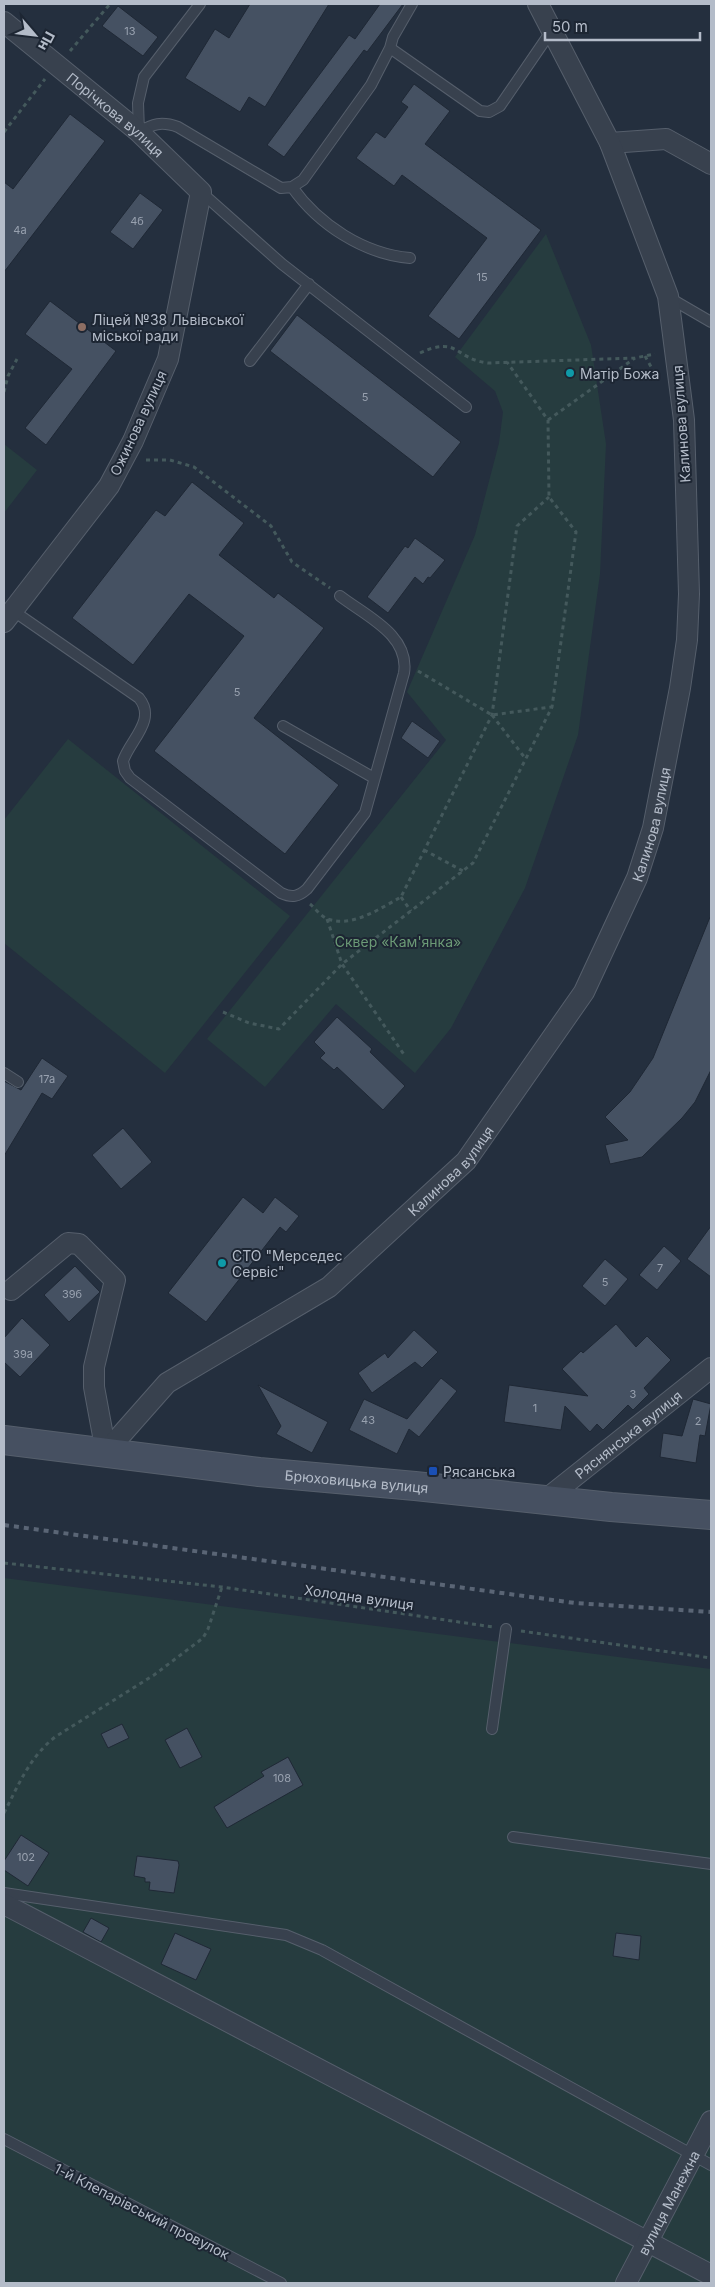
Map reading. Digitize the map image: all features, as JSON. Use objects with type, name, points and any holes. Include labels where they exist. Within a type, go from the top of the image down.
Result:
[{"type":"main road","name":"Брюховицька вулиця","points":[[4,1440],[259,1472],[711,1515]]},
{"type":"street","name":"Калинова вулиця","points":[[106,1452],[166,1383],[329,1287],[466,1161],[563,1024],[591,978],[637,878],[653,828],[687,640],[689,594],[684,420],[668,296],[610,143],[538,4]]},
{"type":"street","name":"Порічкова вулиця","points":[[4,22],[138,132],[201,192]]},
{"type":"street","points":[[610,143],[666,139],[711,164]]},
{"type":"street","name":"Ожинова вулиця","points":[[8,616],[109,486],[133,441],[168,359],[201,192]]},
{"type":"street","points":[[11,1290],[68,1243],[74,1242],[79,1244],[115,1280],[94,1367],[94,1387],[106,1452]]},
{"type":"street","name":"Ряснянська вулиця","points":[[545,1500],[711,1368]]},
{"type":"street","points":[[4,1904],[711,2275]]},
{"type":"street","name":"вулиця Манежна","points":[[626,2283],[711,2121]]},
{"type":"lane","points":[[200,4],[144,77],[138,104],[138,132],[155,123],[167,123],[178,127],[281,188],[292,187],[303,180],[371,85],[390,48],[393,37],[412,4]]},
{"type":"lane","points":[[390,48],[480,111],[489,112],[500,106],[552,30]]},
{"type":"lane","points":[[292,187],[306,208],[364,248],[390,257],[410,258]]},
{"type":"lane","points":[[201,192],[309,284],[466,407]]},
{"type":"lane","points":[[250,361],[309,284]]},
{"type":"lane","points":[[668,296],[711,322]]},
{"type":"lane","points":[[8,616],[138,698],[145,705],[147,714],[123,762],[130,778],[281,893],[290,897],[300,895],[307,889],[365,813],[404,674],[405,662],[403,652],[396,639],[340,596]]},
{"type":"lane","points":[[284,726],[374,778]]},
{"type":"lane","points":[[4,1073],[18,1082]]},
{"type":"lane","points":[[492,1729],[506,1629]]},
{"type":"lane","points":[[513,1838],[711,1864]]},
{"type":"lane","points":[[4,1893],[286,1934],[322,1950],[711,2165]]},
{"type":"lane","name":"1-й Клепарівський провулок","points":[[4,2139],[281,2283]]},
{"type":"path","points":[[68,54],[110,4]]},
{"type":"path","points":[[4,132],[50,73]]},
{"type":"path","points":[[406,360],[435,346],[446,345],[481,362],[635,358],[645,356]]},
{"type":"path","points":[[548,420],[635,358]]},
{"type":"path","points":[[4,392],[8,376],[17,359]]},
{"type":"path","points":[[223,1012],[237,1020],[279,1029],[342,964],[473,863],[552,707],[576,532],[549,497],[548,420],[507,362]]},
{"type":"path","points":[[122,461],[170,460],[194,466],[271,526],[292,562],[340,596]]},
{"type":"path","points":[[327,919],[342,921],[356,919],[381,909],[401,897],[492,715],[517,526],[549,497]]},
{"type":"path","points":[[405,662],[492,715],[525,758]]},
{"type":"path","points":[[492,715],[552,707]]},
{"type":"path","points":[[424,850],[463,871]]},
{"type":"path","points":[[300,895],[327,919],[342,964],[405,1056]]},
{"type":"path","points":[[401,897],[411,911]]},
{"type":"path","name":"Холодна вулиця","points":[[4,1563],[222,1587],[711,1658]]},
{"type":"path","points":[[4,1814],[32,1760],[40,1749],[154,1676],[203,1638],[208,1629],[222,1587]]},
{"type":"green space","name":"Сквер «Кам'янка»","points":[[546,234],[591,345],[606,444],[600,574],[578,735],[525,888],[451,1028],[415,1073],[336,1004],[265,1087],[207,1039],[446,740],[407,692],[475,535],[499,443],[503,412],[495,391],[455,357]]},
{"type":"green space","points":[[4,444],[37,470],[4,513]]},
{"type":"green space","points":[[68,739],[290,916],[165,1073],[4,943],[4,820]]},
{"type":"green space","points":[[4,1578],[711,1669],[711,2283],[4,2283]]},
{"type":"building","points":[[250,4],[329,4],[265,107],[249,97],[240,112],[185,78],[215,29],[229,38]]},
{"type":"building","points":[[380,4],[403,4],[367,52],[364,50],[284,157],[267,145],[349,35],[355,39]]},
{"type":"building","points":[[118,6],[158,37],[143,56],[102,26]]},
{"type":"building","points":[[414,84],[450,111],[425,144],[541,230],[459,339],[428,316],[487,238],[402,175],[394,186],[356,158],[376,132],[385,138],[408,107],[401,102]]},
{"type":"building","points":[[70,114],[105,141],[4,272],[4,182],[13,189]]},
{"type":"building","points":[[140,193],[163,210],[133,249],[110,232]]},
{"type":"building","points":[[50,301],[116,351],[46,445],[25,428],[72,369],[25,334]]},
{"type":"building","points":[[297,315],[461,442],[433,477],[270,351]]},
{"type":"building","points":[[192,482],[244,523],[219,555],[274,598],[278,593],[324,628],[254,718],[339,785],[285,854],[154,751],[244,636],[189,594],[133,665],[72,618],[156,510],[165,516]]},
{"type":"building","points":[[415,538],[445,560],[423,584],[415,577],[388,613],[367,597],[405,546],[408,548]]},
{"type":"building","points":[[412,721],[440,741],[428,758],[401,738]]},
{"type":"building","points":[[710,917],[711,1070],[695,1102],[682,1118],[642,1157],[610,1164],[605,1145],[628,1140],[605,1117],[630,1092],[653,1058]]},
{"type":"building","points":[[337,1017],[372,1049],[370,1052],[405,1086],[383,1110],[337,1067],[334,1070],[320,1058],[325,1053],[314,1042]]},
{"type":"building","points":[[42,1058],[68,1076],[52,1099],[42,1093],[4,1156],[4,1081],[21,1090]]},
{"type":"building","points":[[123,1128],[152,1162],[121,1189],[92,1155]]},
{"type":"building","name":"СТО \"Мерседес Сервіс\"","points":[[243,1197],[263,1213],[275,1197],[299,1216],[286,1232],[280,1227],[206,1322],[168,1293]]},
{"type":"building","points":[[711,1226],[711,1277],[687,1259]]},
{"type":"building","points":[[664,1246],[681,1261],[657,1290],[639,1275]]},
{"type":"building","points":[[605,1259],[628,1279],[605,1306],[582,1286]]},
{"type":"building","points":[[75,1266],[100,1292],[69,1322],[44,1295]]},
{"type":"building","points":[[22,1318],[50,1345],[20,1377],[4,1362],[4,1338]]},
{"type":"building","points":[[616,1324],[636,1347],[647,1336],[671,1360],[644,1388],[649,1394],[633,1410],[628,1405],[603,1430],[597,1424],[590,1432],[565,1406],[561,1430],[504,1422],[509,1385],[588,1396],[562,1369],[581,1351],[583,1353]]},
{"type":"building","points":[[414,1330],[438,1352],[422,1368],[415,1362],[372,1393],[358,1373],[385,1353],[388,1358]]},
{"type":"building","points":[[441,1378],[457,1391],[419,1437],[409,1429],[397,1454],[349,1430],[364,1399],[407,1419]]},
{"type":"building","points":[[258,1385],[328,1422],[312,1453],[276,1434],[281,1426]]},
{"type":"building","points":[[693,1399],[711,1404],[705,1436],[700,1435],[696,1463],[660,1457],[663,1433],[682,1436]]},
{"type":"building","points":[[122,1724],[129,1738],[108,1748],[101,1734]]},
{"type":"building","points":[[187,1728],[202,1757],[180,1768],[165,1740]]},
{"type":"building","points":[[288,1757],[303,1785],[227,1828],[214,1807],[264,1776],[261,1772]]},
{"type":"building","points":[[21,1835],[49,1853],[28,1886],[4,1870],[4,1861]]},
{"type":"building","points":[[137,1856],[178,1861],[174,1893],[149,1890],[150,1882],[145,1882],[145,1878],[134,1876]]},
{"type":"building","points":[[91,1918],[109,1928],[101,1942],[83,1932]]},
{"type":"building","points":[[175,1933],[211,1949],[196,1980],[161,1964]]},
{"type":"building","points":[[616,1933],[641,1936],[639,1960],[613,1956]]},
{"type":"railway","points":[[4,1525],[575,1603],[711,1612]]},
{"type":"place","name":"Ліцей №38 Львівської міської ради","points":[[82,327]]},
{"type":"place","name":"Матір Божа","points":[[570,373]]},
{"type":"place","name":"СТО \"Мерседес Сервіс\"","points":[[222,1263]]},
{"type":"place","name":"Рясанська","points":[[433,1471]]}]
